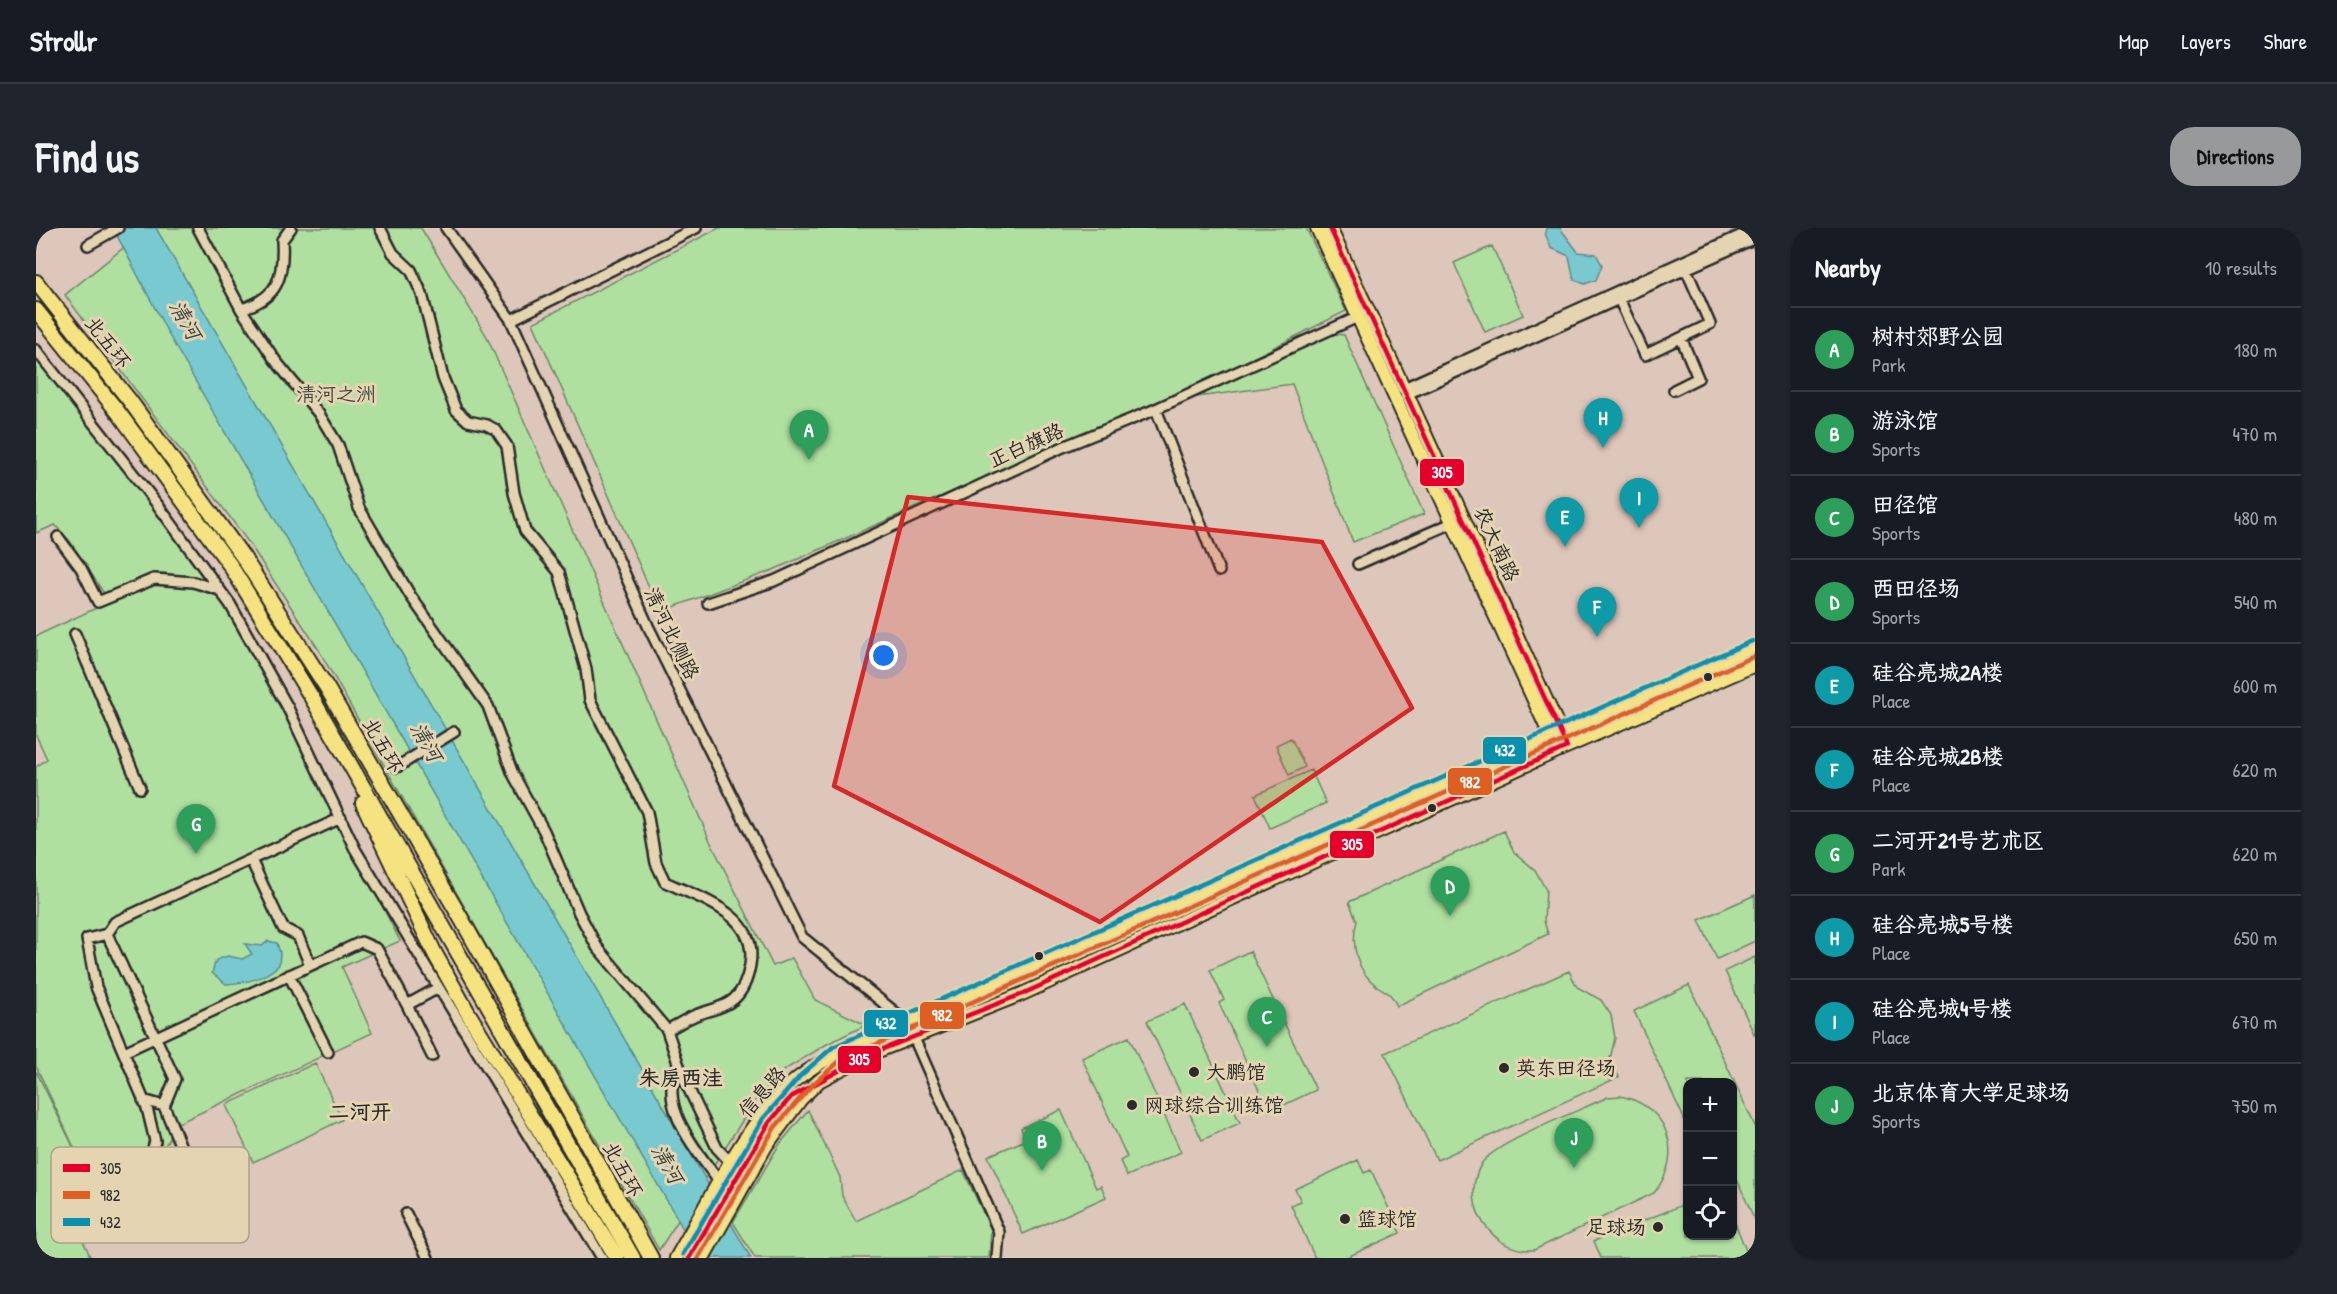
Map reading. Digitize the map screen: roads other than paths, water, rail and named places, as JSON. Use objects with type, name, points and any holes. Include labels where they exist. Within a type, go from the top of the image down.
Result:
[{"type":"highway","name":"北五环","points":[[36,282],[129,401],[243,557],[327,688],[651,1258]]},
{"type":"highway","name":"北五环","points":[[36,310],[117,412],[230,565],[312,698],[633,1258]]},
{"type":"highway","points":[[312,698],[435,954],[617,1258]]},
{"type":"main road","name":"农大南路","points":[[1317,228],[1452,523],[1557,735]]},
{"type":"main road","name":"农大南路","points":[[1330,228],[1405,391],[1562,749]]},
{"type":"main road","name":"信息路","points":[[676,1258],[731,1163],[770,1106],[799,1077],[837,1054],[1755,648]]},
{"type":"main road","name":"信息路","points":[[703,1258],[734,1199],[776,1131],[801,1099],[819,1081],[868,1055],[1022,994],[1562,749],[1755,665]]},
{"type":"street","points":[[88,245],[118,228]]},
{"type":"street","points":[[198,228],[241,309],[275,360],[319,414],[338,445],[359,508],[411,595],[488,706],[513,774],[544,831],[579,913],[597,947],[667,1030],[679,1065],[717,1148],[731,1163]]},
{"type":"street","points":[[241,309],[268,295],[278,285],[284,260],[282,240],[291,228]]},
{"type":"street","points":[[380,228],[393,253],[411,270],[422,294],[443,378],[456,410],[468,421],[487,425],[496,430],[507,446],[514,493],[525,531],[559,572],[586,669],[590,700],[646,812],[656,863],[665,882],[721,908],[744,927],[752,954],[748,977],[737,997],[726,1005],[694,1016],[667,1030]]},
{"type":"street","name":"清河北侧路","points":[[446,228],[511,320],[649,628],[802,937],[907,1022]]},
{"type":"street","points":[[511,320],[696,228]]},
{"type":"street","points":[[1405,391],[1755,229]]},
{"type":"street","points":[[1405,391],[1755,238]]},
{"type":"street","points":[[1619,299],[1645,355],[1710,324],[1686,269]]},
{"type":"street","name":"正白旗路","points":[[708,603],[774,581],[1063,447],[1156,409],[1358,317]]},
{"type":"street","points":[[1674,390],[1698,378],[1681,338]]},
{"type":"street","points":[[36,350],[157,504],[220,590],[287,705],[355,849],[602,1258]]},
{"type":"street","points":[[1156,409],[1220,571]]},
{"type":"street","points":[[1358,564],[1452,523]]},
{"type":"street","points":[[58,537],[81,568],[98,602],[154,579],[193,582],[220,590]]},
{"type":"street","points":[[75,634],[140,788]]},
{"type":"street","points":[[402,765],[454,732]]},
{"type":"street","points":[[153,1147],[155,1141],[143,1100],[96,987],[87,939],[107,934],[115,922],[341,818]]},
{"type":"street","points":[[251,860],[283,928],[298,936],[310,965]]},
{"type":"street","points":[[107,934],[175,1079],[164,1106],[182,1147]]},
{"type":"street","points":[[124,1052],[361,942],[377,949],[432,1056]]},
{"type":"street","points":[[289,975],[328,1052]]},
{"type":"street","points":[[407,1005],[438,988]]},
{"type":"street","points":[[907,1022],[999,1232],[997,1258]]},
{"type":"street","points":[[679,1065],[671,1078],[672,1107],[697,1151],[722,1180]]},
{"type":"street","points":[[143,1100],[164,1106]]},
{"type":"street","points":[[406,1214],[428,1258]]},
{"type":"water","name":"清河","points":[[113,228],[156,228],[751,1258],[700,1258],[170,337]]},
{"type":"water","points":[[1546,228],[1560,228],[1578,252],[1596,254],[1602,265],[1596,280],[1585,284],[1574,280],[1569,256],[1551,248],[1545,233]]},
{"type":"water","points":[[268,941],[277,943],[280,953],[279,965],[267,974],[248,981],[226,984],[212,973],[216,960],[228,956],[242,959],[252,954],[245,944],[262,946]]},
{"type":"place","name":"硅谷亮城5号楼","points":[[1603,448]]},
{"type":"place","name":"树村郊野公园","points":[[809,460]]},
{"type":"place","name":"硅谷亮城4号楼","points":[[1639,528]]},
{"type":"place","name":"硅谷亮城2A楼","points":[[1565,547]]},
{"type":"place","name":"硅谷亮城2B楼","points":[[1597,637]]},
{"type":"place","name":"二河开21号艺术区","points":[[196,854]]},
{"type":"place","name":"西田径场","points":[[1450,916]]},
{"type":"place","name":"田径馆","points":[[1267,1047]]},
{"type":"place","name":"英东田径场","points":[[1504,1068]]},
{"type":"place","name":"大鹏馆","points":[[1194,1072]]},
{"type":"place","name":"网球综合训练馆","points":[[1132,1105]]},
{"type":"place","name":"北京体育大学足球场","points":[[1574,1168]]},
{"type":"place","name":"游泳馆","points":[[1042,1171]]},
{"type":"place","name":"篮球馆","points":[[1345,1219]]},
{"type":"place","name":"足球场","points":[[1658,1227]]},
{"type":"district","name":"朱房西洼","points":[[681,1078]]},
{"type":"district","name":"二河开","points":[[360,1112]]},
{"type":"park label","name":"清河之洲","points":[[336,394]]}]
